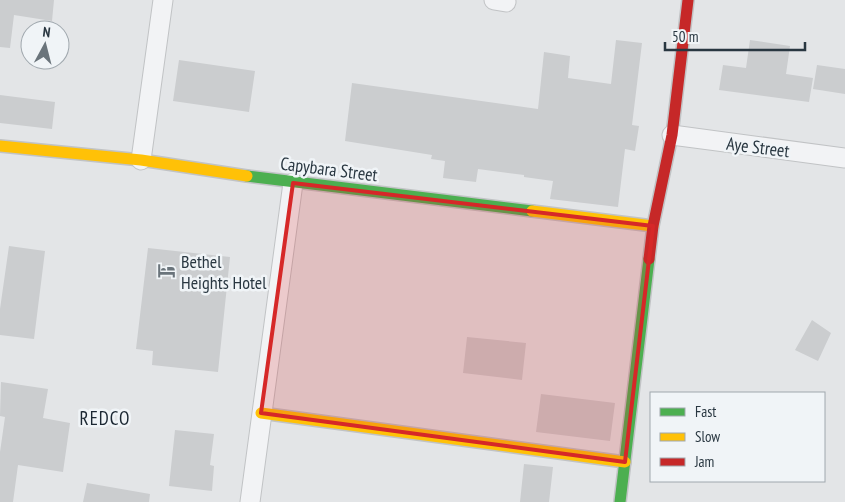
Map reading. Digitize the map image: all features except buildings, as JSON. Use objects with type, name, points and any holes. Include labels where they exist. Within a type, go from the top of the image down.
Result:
[{"type":"street","points":[[141,160],[163,0]]},
{"type":"street","points":[[620,502],[653,226],[672,135],[688,0]]},
{"type":"street","name":"Aye Street","points":[[672,135],[845,158]]},
{"type":"street","name":"Capybara Street","points":[[0,146],[141,160],[293,183],[653,226]]},
{"type":"street","points":[[250,502],[293,183]]},
{"type":"street","points":[[261,413],[625,462]]},
{"type":"highlighted area","points":[[293,183],[653,226],[625,462],[261,413]]},
{"type":"traffic: fast","points":[[247,176],[532,211]]},
{"type":"traffic: fast","points":[[620,502],[649,259]]},
{"type":"traffic: slow","points":[[0,146],[141,160],[247,176]]},
{"type":"traffic: slow","points":[[532,211],[653,226]]},
{"type":"traffic: slow","points":[[261,413],[625,462]]},
{"type":"traffic: jam","points":[[649,259],[653,226],[672,135],[688,0]]},
{"type":"place","name":"Bethel Heights Hotel","points":[[167,271]]},
{"type":"district","name":"REDCO","points":[[105,418]]}]
